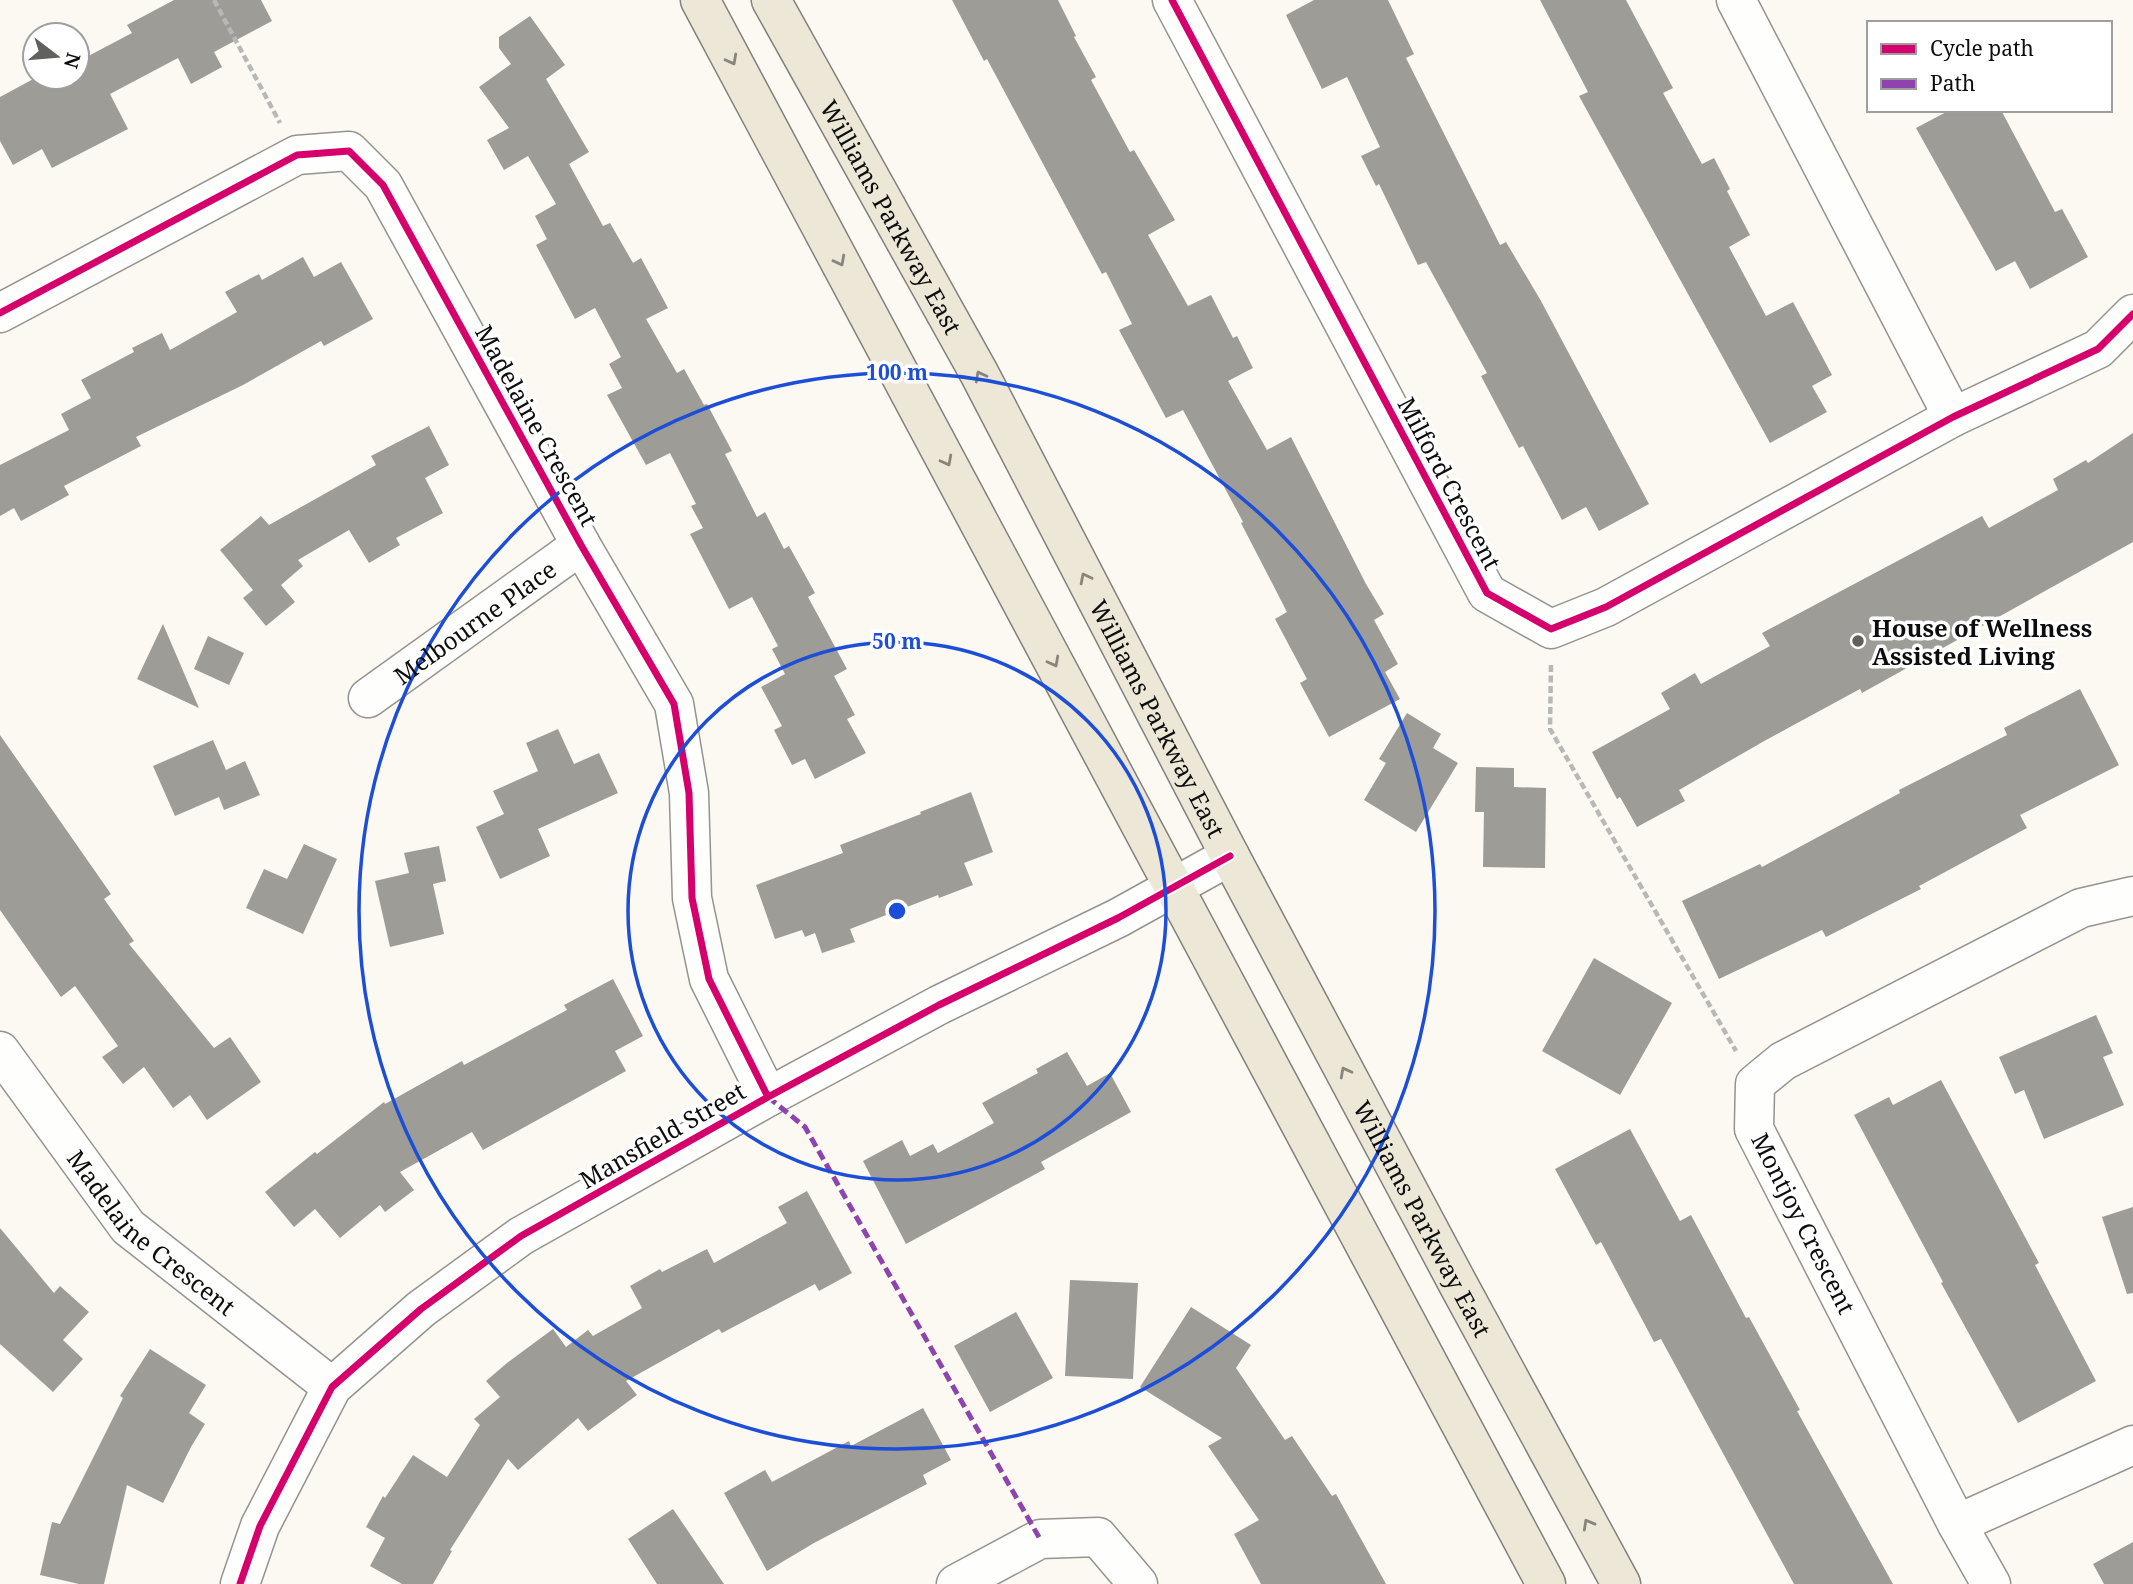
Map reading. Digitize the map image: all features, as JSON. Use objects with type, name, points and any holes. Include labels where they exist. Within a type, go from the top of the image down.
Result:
[{"type":"main road","points":[[700,0],[1546,1584]]},
{"type":"main road","name":"Williams Parkway East","points":[[771,0],[979,373],[1230,856],[1621,1584]]},
{"type":"street","name":"Milford Crescent","points":[[1172,0],[1487,593],[1551,629]]},
{"type":"street","points":[[1736,0],[1953,417]]},
{"type":"street","name":"Madelaine Crescent","points":[[0,313],[297,155],[349,150],[383,185],[581,545],[674,704],[689,793],[692,898],[709,979],[768,1097]]},
{"type":"street","points":[[1551,629],[1606,607],[1953,417],[2098,349],[2133,314]]},
{"type":"street","name":"Melbourne Place","points":[[368,698],[581,545]]},
{"type":"street","name":"Mansfield Street","points":[[240,1584],[260,1526],[332,1387],[421,1309],[521,1236],[768,1097],[939,1006],[1118,918],[1230,856]]},
{"type":"street","points":[[1755,1084],[1783,1061],[2081,908],[2133,896]]},
{"type":"street","name":"Madelaine Crescent","points":[[0,1051],[128,1227],[332,1387]]},
{"type":"street","name":"Montjoy Crescent","points":[[1755,1084],[1754,1129],[1957,1524],[1991,1584]]},
{"type":"street","points":[[1957,1524],[2133,1445]]},
{"type":"street","points":[[956,1584],[1041,1539],[1098,1537],[1138,1584]]},
{"type":"path","points":[[214,0],[297,155]]},
{"type":"path","points":[[1551,629],[1550,729],[1755,1084]]},
{"type":"building","points":[[174,0],[261,0],[272,21],[214,52],[222,67],[191,84],[178,58],[110,94],[128,129],[52,168],[42,149],[13,165],[0,141],[0,97],[21,86],[21,91],[91,91],[91,55],[132,33],[127,25]]},
{"type":"building","points":[[952,0],[1058,0],[1096,77],[1091,80],[1130,152],[1134,150],[1175,220],[1148,235],[1188,306],[1211,295],[1233,338],[1237,336],[1253,368],[1228,381],[1267,450],[1291,437],[1384,614],[1374,620],[1398,664],[1385,672],[1400,699],[1329,737],[1300,683],[1307,679],[1275,619],[1287,612],[1241,523],[1243,522],[1183,410],[1166,418],[1119,330],[1132,324],[1106,272],[1102,274],[987,59],[984,61]]},
{"type":"building","points":[[1314,0],[1388,0],[1414,54],[1406,58],[1500,245],[1506,242],[1541,301],[1649,504],[1599,531],[1586,507],[1562,520],[1523,446],[1519,448],[1481,376],[1487,373],[1426,262],[1418,265],[1379,184],[1376,186],[1361,156],[1380,147],[1347,77],[1322,89],[1286,15]]},
{"type":"building","points":[[1540,0],[1626,0],[1673,88],[1663,93],[1702,164],[1714,158],[1730,189],[1727,191],[1750,235],[1729,247],[1766,316],[1793,302],[1832,375],[1812,386],[1827,412],[1770,443],[1579,96],[1588,92]]},
{"type":"building","points":[[530,16],[565,65],[546,79],[589,152],[569,164],[603,226],[610,223],[633,263],[641,258],[668,308],[646,319],[677,373],[684,369],[704,405],[707,404],[732,451],[725,454],[757,517],[765,512],[784,549],[789,546],[815,593],[808,597],[847,669],[834,676],[855,715],[847,719],[866,753],[815,779],[805,759],[792,765],[774,730],[782,726],[761,687],[785,674],[772,649],[778,646],[752,597],[729,609],[690,534],[703,528],[691,506],[696,504],[670,453],[646,465],[607,395],[622,388],[609,364],[621,357],[595,308],[575,319],[536,245],[547,239],[535,216],[556,204],[528,156],[504,170],[487,140],[509,128],[479,87],[511,64],[499,48],[499,37]]},
{"type":"building","points":[[1946,112],[2002,112],[2055,212],[2062,209],[2088,257],[2030,289],[2015,261],[1996,271],[1916,128]]},
{"type":"building","points":[[303,257],[314,277],[341,262],[373,319],[324,346],[321,341],[243,385],[136,437],[141,446],[64,486],[69,495],[21,521],[14,508],[0,516],[0,465],[69,430],[61,414],[91,398],[81,380],[134,352],[132,348],[162,333],[170,350],[237,312],[225,292],[259,274],[262,280]]},
{"type":"building","points":[[429,426],[449,465],[425,478],[443,513],[396,538],[400,545],[369,563],[349,530],[298,560],[303,566],[281,585],[295,602],[266,626],[243,598],[253,590],[220,550],[261,516],[269,525],[376,465],[371,456]]},
{"type":"building","points":[[2133,433],[2133,542],[1862,693],[1860,689],[1766,740],[1679,790],[1685,801],[1637,827],[1620,797],[1617,799],[1592,752],[1670,709],[1661,693],[1695,673],[1701,684],[1770,646],[1762,633],[1982,516],[1989,528],[2058,490],[2053,479],[2086,460],[2088,463]]},
{"type":"building","points":[[163,624],[199,708],[137,679]]},
{"type":"building","points":[[208,636],[244,653],[229,685],[194,669]]},
{"type":"building","points":[[2080,689],[2119,765],[2020,815],[2027,828],[1919,886],[1921,889],[1826,937],[1822,930],[1719,979],[1682,901],[1760,864],[1762,867],[1900,793],[1899,790],[2007,735],[2004,728]]},
{"type":"building","points":[[1407,713],[1441,734],[1433,748],[1458,763],[1416,832],[1364,800],[1386,763],[1379,759]]},
{"type":"building","points":[[558,729],[574,764],[599,753],[618,793],[538,829],[550,856],[500,879],[476,827],[504,814],[493,791],[538,771],[526,743]]},
{"type":"building","points":[[0,735],[111,894],[104,899],[134,941],[129,944],[214,1048],[230,1037],[261,1082],[207,1120],[190,1095],[173,1108],[144,1067],[123,1084],[102,1057],[118,1046],[75,986],[61,997],[0,910]]},
{"type":"building","points":[[213,740],[226,770],[245,761],[260,795],[224,810],[219,797],[175,816],[153,766]]},
{"type":"building","points":[[1476,767],[1514,768],[1514,787],[1546,788],[1545,868],[1483,867],[1484,812],[1475,812]]},
{"type":"building","points":[[971,792],[993,852],[964,863],[973,885],[939,898],[938,895],[850,929],[855,942],[822,953],[815,933],[805,937],[802,930],[775,939],[756,885],[843,853],[840,845]]},
{"type":"building","points":[[304,844],[337,859],[303,934],[246,908],[264,869],[287,879]]},
{"type":"building","points":[[439,846],[446,881],[433,884],[444,934],[390,947],[375,881],[409,873],[404,853]]},
{"type":"building","points":[[1594,958],[1672,1003],[1620,1095],[1542,1051]]},
{"type":"building","points":[[613,979],[643,1036],[615,1051],[626,1071],[483,1150],[472,1132],[400,1172],[414,1190],[385,1212],[380,1205],[340,1238],[315,1209],[294,1227],[265,1192],[384,1102],[385,1104],[462,1061],[464,1065],[567,1010],[564,1005]]},
{"type":"building","points":[[2096,1015],[2113,1053],[2103,1057],[2124,1105],[2044,1139],[2024,1090],[2015,1094],[1999,1057]]},
{"type":"building","points":[[1067,1052],[1087,1086],[1110,1073],[1131,1112],[1041,1162],[1045,1169],[906,1244],[863,1161],[902,1140],[910,1156],[933,1144],[938,1153],[994,1123],[982,1103],[1038,1073],[1036,1069]]},
{"type":"building","points":[[1941,1080],[2039,1263],[2035,1265],[2096,1381],[2018,1423],[1941,1283],[1943,1282],[1854,1115],[1889,1097],[1893,1105]]},
{"type":"building","points":[[1630,1129],[1680,1221],[1691,1215],[1893,1584],[1794,1584],[1661,1339],[1654,1342],[1601,1242],[1596,1245],[1555,1169]]},
{"type":"building","points":[[807,1191],[852,1273],[819,1291],[815,1284],[722,1333],[719,1329],[626,1381],[637,1395],[588,1431],[578,1418],[518,1470],[508,1459],[450,1550],[452,1551],[433,1584],[402,1584],[370,1566],[385,1538],[366,1527],[383,1496],[385,1498],[413,1455],[447,1477],[480,1425],[474,1419],[500,1397],[486,1381],[553,1329],[566,1347],[588,1330],[593,1336],[642,1308],[630,1286],[660,1269],[662,1272],[707,1249],[714,1263],[787,1223],[778,1207]]},
{"type":"building","points":[[2133,1207],[2133,1293],[2127,1294],[2102,1217]]},
{"type":"building","points":[[0,1228],[54,1293],[60,1286],[89,1312],[63,1340],[83,1359],[53,1392],[0,1344]]},
{"type":"building","points":[[1070,1280],[1138,1283],[1133,1379],[1065,1376]]},
{"type":"building","points":[[1191,1307],[1251,1345],[1236,1368],[1285,1440],[1292,1436],[1332,1496],[1336,1494],[1386,1584],[1261,1584],[1234,1534],[1259,1520],[1208,1446],[1222,1438],[1140,1387]]},
{"type":"building","points":[[1016,1312],[1053,1378],[990,1412],[954,1346]]},
{"type":"building","points":[[150,1349],[206,1385],[189,1413],[205,1424],[163,1503],[127,1485],[104,1584],[79,1584],[40,1575],[52,1522],[60,1524],[123,1398],[120,1396]]},
{"type":"building","points":[[923,1408],[951,1460],[923,1475],[927,1484],[814,1543],[767,1571],[724,1493],[765,1470],[772,1482],[849,1441],[851,1446]]},
{"type":"building","points":[[673,1509],[724,1584],[657,1584],[628,1539]]},
{"type":"building","points":[[2133,1542],[2133,1584],[2104,1584],[2093,1564]]},
{"type":"marked path","points":[[768,1097],[805,1127],[1040,1539]]},
{"type":"cycle path","points":[[1172,0],[1487,593],[1551,629],[1606,607],[1953,417],[2098,349],[2133,314]]},
{"type":"cycle path","points":[[0,313],[297,155],[349,151],[383,185],[581,545],[674,704],[689,793],[692,898],[709,979],[768,1097]]},
{"type":"cycle path","points":[[240,1584],[260,1526],[332,1387],[421,1309],[521,1236],[768,1097],[939,1005],[1118,918],[1230,856]]},
{"type":"place","name":"House of Wellness Assisted Living","points":[[1858,641]]}]
